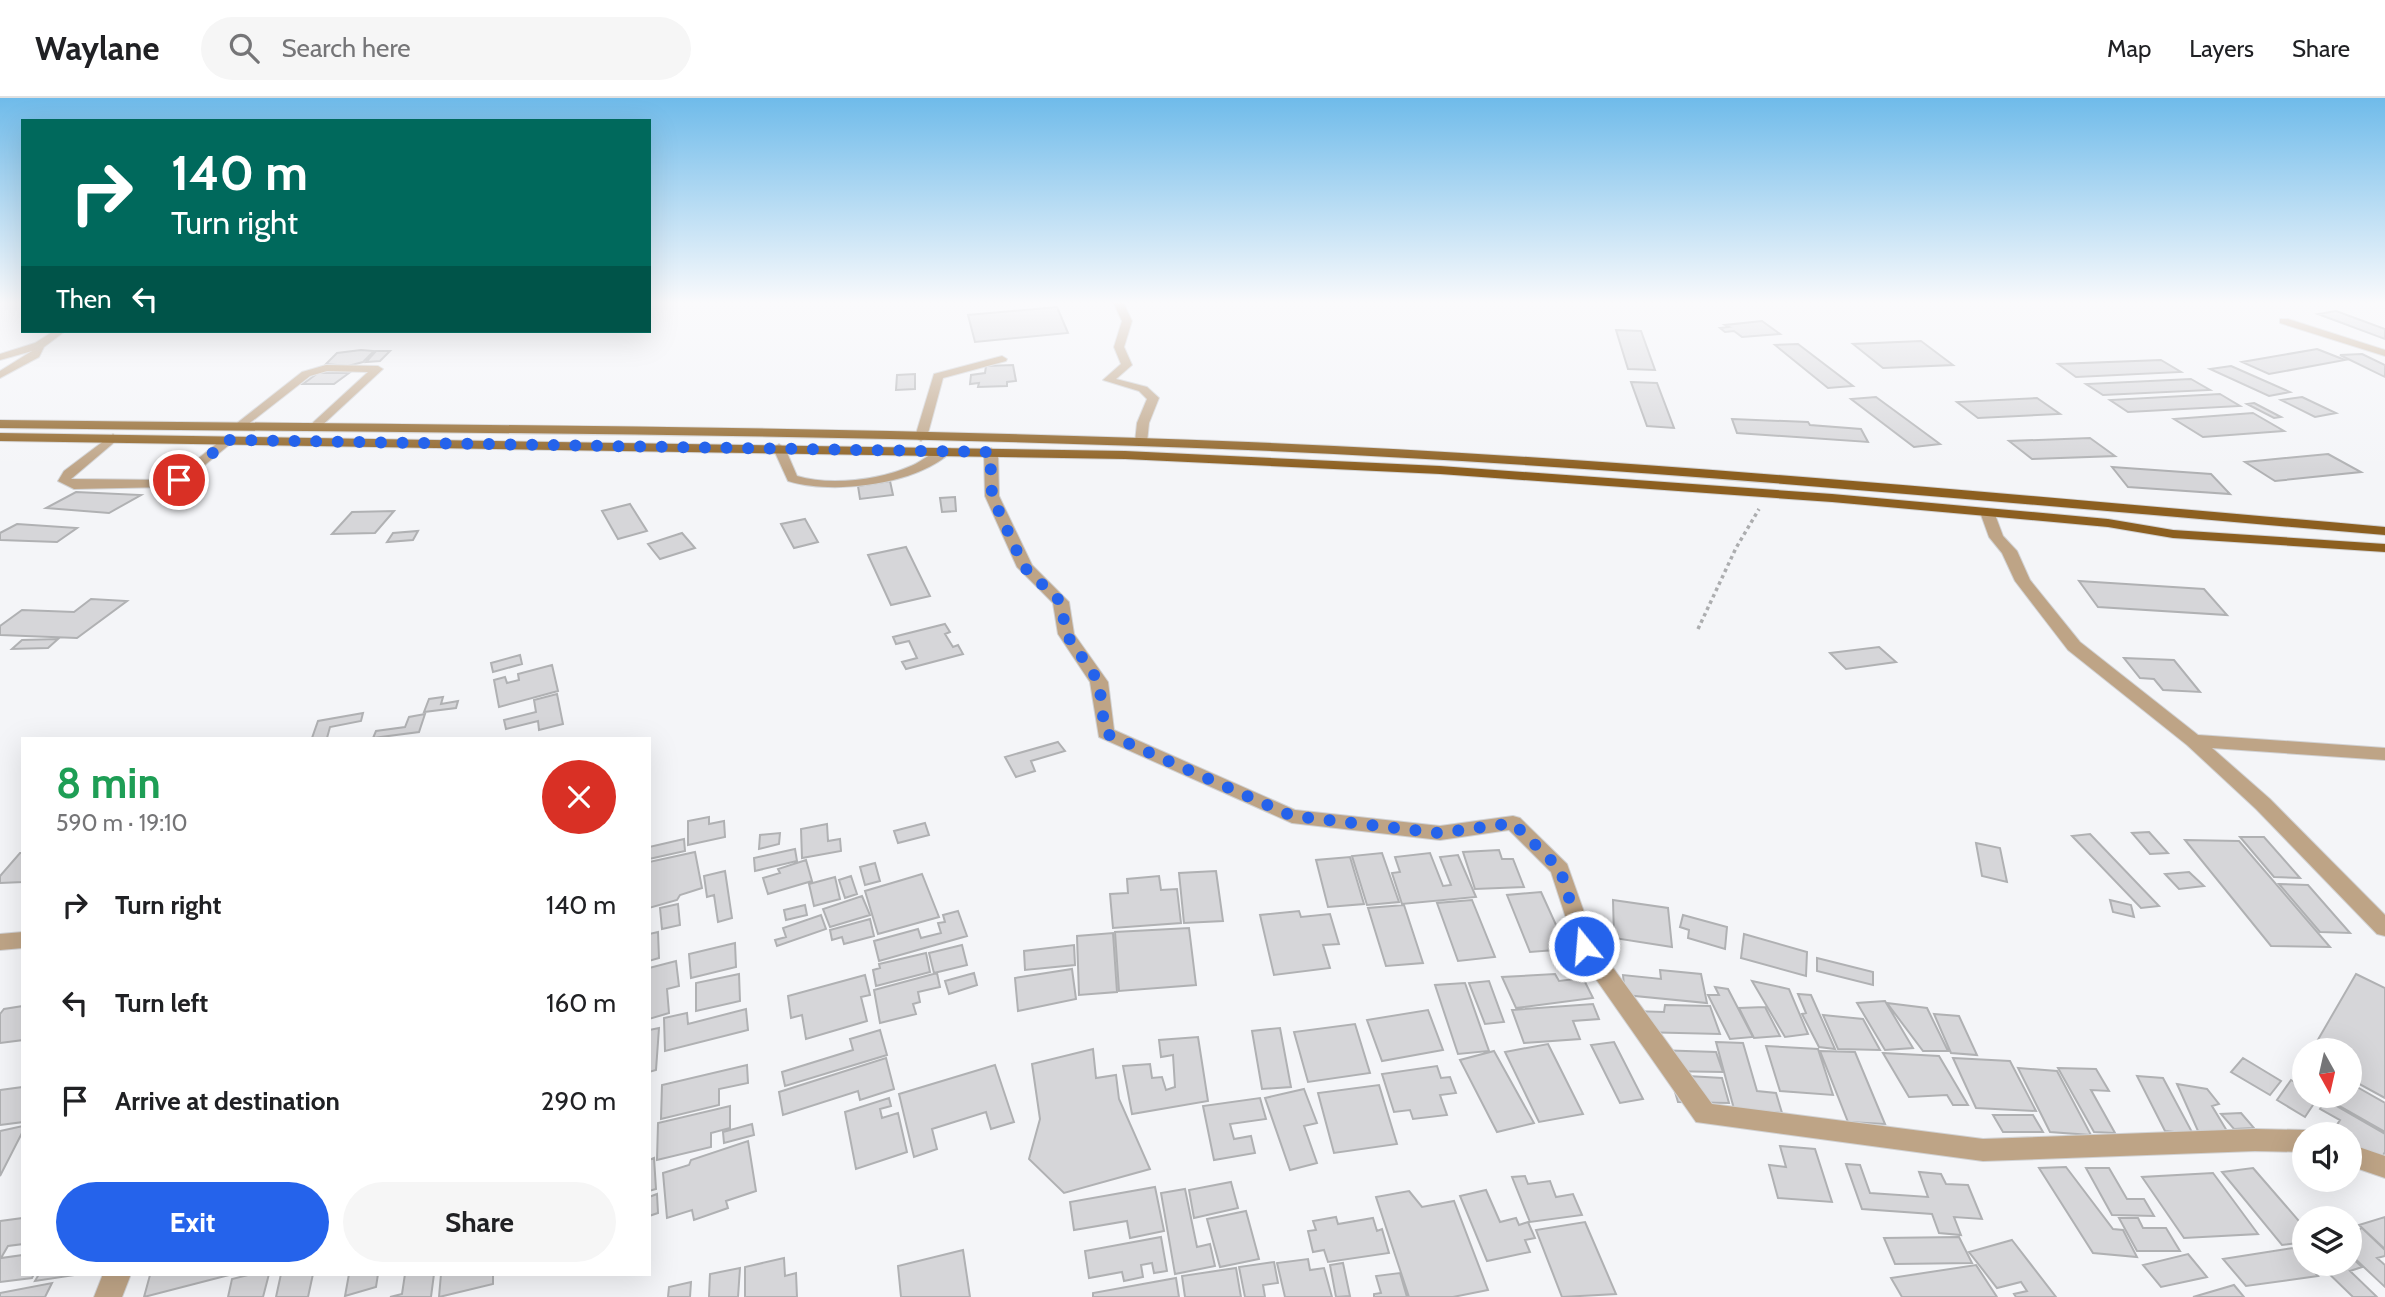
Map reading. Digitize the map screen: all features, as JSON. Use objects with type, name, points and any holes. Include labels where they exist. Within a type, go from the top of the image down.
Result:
[{"type":"main road","points":[[0,424],[1141,442],[1430,455],[1804,481],[2385,531]]},
{"type":"main road","points":[[0,437],[990,452],[1440,470],[1987,512],[2108,523],[2173,534],[2385,548]]},
{"type":"street","points":[[990,452],[992,496],[1024,567],[1061,602],[1066,634],[1099,682],[1105,733],[1292,816],[1440,833],[1513,823],[1560,869],[1584,946],[1705,1115],[1983,1150],[2228,1140],[2292,1141]]},
{"type":"street","points":[[1987,512],[1996,537],[2009,551],[2023,581],[2074,646],[2193,741],[2263,804],[2385,928]]},
{"type":"street","points":[[2193,741],[2385,754]]},
{"type":"street","points":[[0,942],[21,940]]},
{"type":"street","points":[[2362,1160],[2385,1167]]},
{"type":"street","points":[[108,1297],[116,1276]]},
{"type":"lane","points":[[0,375],[30,358]]},
{"type":"lane","points":[[1124,358],[1127,366],[1108,380],[1143,389],[1153,398],[1143,423],[1141,442]]},
{"type":"lane","points":[[921,437],[938,376],[1002,359]]},
{"type":"lane","points":[[239,427],[306,374],[326,368],[378,369],[313,428]]},
{"type":"lane","points":[[113,438],[68,474],[64,481],[74,485],[164,484],[179,480],[229,440]]},
{"type":"lane","points":[[779,448],[792,478],[819,484],[898,474],[922,467],[946,451]]},
{"type":"path","points":[[1698,629],[1736,548],[1768,494]]},
{"type":"building","points":[[332,358],[367,358],[363,362],[348,366],[326,364]]},
{"type":"building","points":[[370,358],[383,358],[380,361],[366,362]]},
{"type":"building","points":[[1625,358],[1651,358],[1655,370],[1628,369]]},
{"type":"building","points":[[1791,358],[1816,358],[1853,386],[1828,388]]},
{"type":"building","points":[[1870,358],[1944,358],[1953,365],[1883,368]]},
{"type":"building","points":[[2265,358],[2345,360],[2269,374],[2242,362]]},
{"type":"building","points":[[2346,358],[2370,358],[2385,365],[2385,377]]},
{"type":"building","points":[[2161,360],[2181,372],[2076,377],[2058,364]]},
{"type":"building","points":[[1013,365],[1016,381],[1007,382],[1007,386],[978,387],[979,383],[970,384],[971,375],[985,373],[986,366]]},
{"type":"building","points":[[2231,366],[2290,392],[2269,396],[2210,369]]},
{"type":"building","points":[[318,373],[349,373],[334,384],[303,384]]},
{"type":"building","points":[[915,374],[915,389],[896,390],[897,375]]},
{"type":"building","points":[[2191,379],[2210,390],[2103,395],[2086,384]]},
{"type":"building","points":[[1631,382],[1657,383],[1674,428],[1647,426]]},
{"type":"building","points":[[2220,394],[2240,406],[2128,412],[2110,400]]},
{"type":"building","points":[[1876,397],[1940,444],[1914,447],[1851,399]]},
{"type":"building","points":[[2302,397],[2336,413],[2315,417],[2281,400]]},
{"type":"building","points":[[2037,398],[2060,414],[1978,418],[1957,402]]},
{"type":"building","points":[[2254,403],[2281,417],[2274,418],[2247,404]]},
{"type":"building","points":[[2253,413],[2284,431],[2203,437],[2174,419]]},
{"type":"building","points":[[1732,419],[1808,422],[1810,425],[1861,429],[1868,442],[1737,433]]},
{"type":"building","points":[[2090,438],[2115,456],[2032,459],[2009,441]]},
{"type":"building","points":[[2328,454],[2361,472],[2275,481],[2245,462]]},
{"type":"building","points":[[2112,467],[2211,474],[2230,494],[2128,487]]},
{"type":"building","points":[[890,481],[893,495],[860,499],[858,486]]},
{"type":"building","points":[[76,492],[141,495],[109,513],[46,508]]},
{"type":"building","points":[[955,497],[956,511],[942,512],[940,498]]},
{"type":"building","points":[[630,504],[647,531],[618,539],[602,511]]},
{"type":"building","points":[[394,511],[375,533],[332,534],[352,512]]},
{"type":"building","points":[[805,519],[818,542],[794,548],[781,524]]},
{"type":"building","points":[[17,524],[77,528],[57,542],[0,540],[0,533]]},
{"type":"building","points":[[418,531],[413,540],[387,542],[393,533]]},
{"type":"building","points":[[682,533],[695,548],[660,559],[648,544]]},
{"type":"building","points":[[906,547],[930,596],[891,605],[868,555]]},
{"type":"building","points":[[2079,581],[2204,589],[2227,615],[2098,607]]},
{"type":"building","points":[[91,599],[127,601],[77,638],[0,635],[0,626],[22,610],[74,612]]},
{"type":"building","points":[[945,624],[950,632],[945,634],[953,647],[958,645],[963,654],[906,669],[902,662],[917,658],[909,641],[896,644],[893,637]]},
{"type":"building","points":[[58,639],[48,648],[12,649],[22,640]]},
{"type":"building","points":[[1879,647],[1896,662],[1846,669],[1830,653]]},
{"type":"building","points":[[520,655],[522,664],[493,672],[491,663]]},
{"type":"building","points":[[2124,658],[2174,660],[2200,692],[2163,690],[2154,679],[2140,678]]},
{"type":"building","points":[[552,665],[558,691],[499,707],[494,680],[505,677],[507,683],[519,680],[518,674]]},
{"type":"building","points":[[557,694],[563,724],[539,730],[538,721],[506,729],[504,720],[536,712],[534,700]]},
{"type":"building","points":[[443,697],[441,704],[458,701],[456,708],[424,712],[429,699]]},
{"type":"building","points":[[363,713],[361,721],[330,727],[327,737],[312,737],[318,721]]},
{"type":"building","points":[[425,714],[419,732],[373,737],[376,731],[405,727],[409,717]]},
{"type":"building","points":[[1058,742],[1065,751],[1031,761],[1035,771],[1016,777],[1005,757]]},
{"type":"building","points":[[709,817],[709,824],[724,821],[725,837],[688,845],[688,821]]},
{"type":"building","points":[[925,823],[929,835],[898,843],[894,831]]},
{"type":"building","points":[[827,824],[828,841],[840,839],[841,851],[802,858],[801,829]]},
{"type":"building","points":[[2149,832],[2168,853],[2150,854],[2132,833]]},
{"type":"building","points":[[780,833],[779,844],[759,849],[760,835]]},
{"type":"building","points":[[2090,834],[2159,906],[2141,908],[2072,836]]},
{"type":"building","points":[[2240,837],[2264,837],[2300,878],[2274,877]]},
{"type":"building","points":[[684,839],[685,851],[651,859],[651,847]]},
{"type":"building","points":[[2185,840],[2239,841],[2330,947],[2271,946]]},
{"type":"building","points":[[1976,843],[2000,848],[2007,882],[1982,876]]},
{"type":"building","points":[[795,849],[797,861],[755,871],[754,858]]},
{"type":"building","points":[[1499,850],[1502,859],[1513,859],[1524,887],[1475,889],[1463,852]]},
{"type":"building","points":[[695,852],[702,888],[680,895],[677,900],[651,907],[651,862]]},
{"type":"building","points":[[21,853],[21,882],[0,883],[0,876]]},
{"type":"building","points":[[1382,853],[1399,902],[1367,905],[1352,856]]},
{"type":"building","points":[[1430,853],[1443,886],[1451,885],[1440,857],[1458,855],[1476,897],[1402,904],[1392,873],[1400,872],[1395,857]]},
{"type":"building","points":[[1350,857],[1364,904],[1328,907],[1316,860]]},
{"type":"building","points":[[806,860],[812,881],[768,894],[763,878],[780,873],[778,869]]},
{"type":"building","points":[[875,863],[880,881],[865,885],[860,867]]},
{"type":"building","points":[[725,871],[732,918],[718,922],[714,895],[707,897],[704,876]]},
{"type":"building","points":[[1216,871],[1223,921],[1184,923],[1179,873]]},
{"type":"building","points":[[2189,872],[2204,886],[2179,889],[2165,874]]},
{"type":"building","points":[[922,874],[939,917],[878,934],[865,891]]},
{"type":"building","points":[[851,876],[857,894],[845,898],[839,880]]},
{"type":"building","points":[[1159,876],[1161,890],[1177,889],[1181,923],[1113,928],[1110,894],[1128,893],[1127,879]]},
{"type":"building","points":[[835,877],[840,899],[814,906],[809,884]]},
{"type":"building","points":[[2279,884],[2308,885],[2350,933],[2320,932]]},
{"type":"building","points":[[1541,892],[1567,949],[1530,952],[1507,895]]},
{"type":"building","points":[[862,896],[870,915],[830,927],[823,909]]},
{"type":"building","points":[[1472,900],[1495,957],[1458,961],[1437,903]]},
{"type":"building","points":[[1613,900],[1668,908],[1672,947],[1614,938]]},
{"type":"building","points":[[2110,900],[2131,905],[2134,917],[2113,912]]},
{"type":"building","points":[[678,904],[680,925],[662,929],[660,908]]},
{"type":"building","points":[[805,905],[807,915],[786,920],[784,910]]},
{"type":"building","points":[[1404,905],[1423,963],[1386,966],[1368,908]]},
{"type":"building","points":[[958,911],[967,936],[879,961],[874,941],[918,929],[921,938],[941,933],[938,923],[945,922],[943,915]]},
{"type":"building","points":[[1299,911],[1301,917],[1330,914],[1339,944],[1323,945],[1330,968],[1274,975],[1260,915]]},
{"type":"building","points":[[821,915],[826,929],[777,946],[775,940],[786,937],[783,928]]},
{"type":"building","points":[[1683,915],[1727,927],[1725,949],[1688,938],[1689,930],[1680,927]]},
{"type":"building","points":[[870,919],[874,936],[844,944],[842,937],[832,940],[830,930]]},
{"type":"building","points":[[1189,928],[1196,985],[1119,991],[1115,932]]},
{"type":"building","points":[[658,932],[659,958],[651,960],[651,934]]},
{"type":"building","points":[[1113,933],[1117,992],[1079,995],[1077,936]]},
{"type":"building","points":[[1744,934],[1807,952],[1806,976],[1741,958]]},
{"type":"building","points":[[735,943],[736,967],[691,978],[689,954]]},
{"type":"building","points":[[962,945],[967,965],[934,973],[929,953]]},
{"type":"building","points":[[1074,945],[1075,965],[1025,970],[1024,951]]},
{"type":"building","points":[[926,953],[930,972],[876,986],[873,970],[880,968],[879,964]]},
{"type":"building","points":[[1817,958],[1873,972],[1873,985],[1817,971]]},
{"type":"building","points":[[676,961],[679,986],[667,989],[669,1013],[651,1018],[651,967]]},
{"type":"building","points":[[1072,969],[1076,999],[1018,1011],[1015,978]]},
{"type":"building","points":[[1660,970],[1701,974],[1707,1003],[1625,995],[1623,975],[1661,979]]},
{"type":"building","points":[[937,973],[940,987],[918,992],[920,1002],[913,1004],[916,1014],[880,1023],[874,990]]},
{"type":"building","points":[[974,973],[977,985],[949,994],[945,981]]},
{"type":"building","points":[[739,974],[740,1001],[696,1011],[696,983]]},
{"type":"building","points":[[1555,974],[1559,981],[1583,978],[1593,998],[1516,1008],[1502,977]]},
{"type":"building","points":[[2356,974],[2385,988],[2385,1098],[2362,1086],[2362,1038],[2319,1038]]},
{"type":"building","points":[[865,975],[870,995],[861,997],[867,1021],[806,1039],[802,1015],[791,1018],[788,996]]},
{"type":"building","points":[[1489,981],[1504,1022],[1485,1024],[1469,983]]},
{"type":"building","points":[[1752,981],[1789,989],[1808,1034],[1785,1037]]},
{"type":"building","points":[[1465,983],[1489,1051],[1458,1054],[1435,985]]},
{"type":"building","points":[[1715,987],[1728,989],[1753,1037],[1730,1039],[1708,995],[1719,995]]},
{"type":"building","points":[[1798,994],[1811,995],[1835,1049],[1819,1047],[1802,1014],[1806,1013]]},
{"type":"building","points":[[1885,1001],[1913,1048],[1885,1050],[1857,1003]]},
{"type":"building","points":[[1887,1003],[1927,1008],[1948,1051],[1923,1051]]},
{"type":"building","points":[[1593,1004],[1599,1019],[1573,1021],[1580,1039],[1524,1043],[1512,1010]]},
{"type":"building","points":[[1665,1005],[1710,1006],[1720,1034],[1638,1032],[1632,1011],[1664,1012]]},
{"type":"building","points":[[21,1006],[21,1040],[0,1043],[0,1014],[4,1009]]},
{"type":"building","points":[[1765,1007],[1780,1036],[1754,1038],[1739,1008]]},
{"type":"building","points":[[746,1009],[748,1030],[665,1051],[664,1018],[687,1013],[688,1024]]},
{"type":"building","points":[[1428,1010],[1443,1050],[1382,1061],[1367,1020]]},
{"type":"building","points":[[1934,1014],[1959,1016],[1977,1055],[1951,1053]]},
{"type":"building","points":[[1823,1015],[1863,1019],[1880,1050],[1838,1049]]},
{"type":"building","points":[[1355,1024],[1370,1073],[1308,1082],[1294,1032]]},
{"type":"building","points":[[659,1028],[656,1070],[651,1071],[651,1030]]},
{"type":"building","points":[[1280,1028],[1291,1087],[1262,1089],[1252,1031]]},
{"type":"building","points":[[880,1030],[887,1055],[785,1086],[782,1072],[853,1050],[850,1039]]},
{"type":"building","points":[[1198,1037],[1208,1101],[1132,1114],[1123,1066],[1150,1064],[1152,1078],[1162,1077],[1166,1090],[1175,1087],[1173,1055],[1161,1057],[1159,1040]]},
{"type":"building","points":[[1614,1042],[1643,1099],[1620,1103],[1591,1045]]},
{"type":"building","points":[[1716,1042],[1743,1043],[1757,1091],[1776,1093],[1782,1113],[1734,1109]]},
{"type":"building","points":[[1548,1044],[1583,1114],[1539,1122],[1505,1052]]},
{"type":"building","points":[[1766,1046],[1818,1049],[1833,1095],[1780,1091]]},
{"type":"building","points":[[1093,1049],[1096,1078],[1116,1075],[1119,1099],[1150,1169],[1064,1193],[1029,1159],[1040,1119],[1032,1064]]},
{"type":"building","points":[[1655,1050],[1716,1052],[1723,1072],[1661,1071]]},
{"type":"building","points":[[1494,1051],[1534,1123],[1497,1132],[1460,1060]]},
{"type":"building","points":[[1820,1051],[1855,1052],[1885,1124],[1848,1122]]},
{"type":"building","points":[[1883,1053],[1939,1056],[1968,1105],[1953,1105],[1947,1095],[1909,1097]]},
{"type":"building","points":[[886,1058],[894,1089],[860,1100],[858,1091],[783,1115],[779,1092]]},
{"type":"building","points":[[1953,1058],[2010,1061],[2036,1111],[1976,1108]]},
{"type":"building","points":[[2243,1058],[2281,1081],[2270,1095],[2231,1072]]},
{"type":"building","points":[[747,1065],[748,1083],[719,1089],[719,1105],[661,1119],[662,1085]]},
{"type":"building","points":[[995,1065],[1014,1122],[991,1129],[986,1112],[932,1129],[937,1149],[914,1157],[899,1094]]},
{"type":"building","points":[[1437,1066],[1441,1078],[1450,1077],[1456,1093],[1440,1095],[1447,1115],[1413,1119],[1410,1110],[1394,1112],[1382,1074]]},
{"type":"building","points":[[2018,1068],[2057,1071],[2091,1135],[2050,1132]]},
{"type":"building","points":[[2058,1068],[2096,1069],[2109,1091],[2091,1090],[2115,1133],[2094,1132]]},
{"type":"building","points":[[1670,1075],[1722,1078],[1729,1103],[1678,1102]]},
{"type":"building","points":[[2137,1076],[2163,1078],[2193,1134],[2165,1131]]},
{"type":"building","points":[[2291,1080],[2292,1108],[2311,1108],[2305,1117],[2277,1100]]},
{"type":"building","points":[[2177,1084],[2207,1089],[2219,1104],[2212,1106],[2227,1131],[2198,1131]]},
{"type":"building","points":[[1379,1085],[1397,1144],[1334,1153],[1318,1093]]},
{"type":"building","points":[[21,1087],[21,1122],[0,1125],[0,1090]]},
{"type":"building","points":[[1304,1089],[1317,1123],[1304,1126],[1317,1163],[1290,1170],[1265,1098]]},
{"type":"building","points":[[2362,1090],[2385,1103],[2385,1132],[2343,1108],[2362,1108]]},
{"type":"building","points":[[889,1098],[891,1106],[880,1109],[882,1118],[898,1113],[907,1152],[856,1169],[845,1112]]},
{"type":"building","points":[[1260,1098],[1266,1119],[1230,1124],[1234,1139],[1251,1136],[1255,1153],[1214,1160],[1203,1106]]},
{"type":"building","points":[[730,1106],[730,1128],[711,1133],[711,1147],[657,1160],[658,1123]]},
{"type":"building","points":[[2340,1108],[2385,1134],[2385,1152],[2379,1162],[2362,1152],[2362,1122],[2339,1122],[2340,1120],[2320,1109]]},
{"type":"building","points":[[2241,1113],[2254,1128],[2234,1129],[2221,1114]]},
{"type":"building","points":[[1993,1115],[2033,1115],[2043,1132],[2003,1132]]},
{"type":"building","points":[[752,1124],[754,1135],[724,1143],[723,1132]]},
{"type":"building","points":[[21,1126],[21,1135],[0,1176],[0,1131]]},
{"type":"building","points":[[748,1141],[756,1191],[726,1201],[728,1208],[694,1220],[692,1210],[667,1218],[663,1173],[689,1165],[691,1160]]},
{"type":"building","points":[[1780,1146],[1815,1149],[1832,1202],[1778,1198],[1769,1165],[1786,1167]]},
{"type":"building","points":[[654,1158],[656,1189],[651,1190],[651,1159]]},
{"type":"building","points":[[1846,1164],[1860,1165],[1870,1193],[1928,1197],[1919,1172],[1941,1174],[1946,1184],[1968,1185],[1982,1219],[1954,1217],[1961,1235],[1939,1233],[1932,1214],[1862,1209]]},
{"type":"building","points":[[2066,1167],[2113,1229],[2123,1230],[2137,1257],[2093,1253],[2039,1168]]},
{"type":"building","points":[[2086,1168],[2109,1168],[2127,1199],[2144,1199],[2154,1216],[2112,1215]]},
{"type":"building","points":[[2253,1168],[2292,1213],[2292,1244],[2282,1245],[2222,1172]]},
{"type":"building","points":[[2213,1173],[2258,1234],[2184,1238],[2142,1177]]},
{"type":"building","points":[[1525,1176],[1528,1184],[1550,1181],[1556,1197],[1573,1194],[1582,1215],[1530,1222],[1512,1177]]},
{"type":"building","points":[[1231,1182],[1238,1208],[1194,1218],[1189,1190]]},
{"type":"building","points":[[1155,1187],[1164,1231],[1130,1238],[1127,1221],[1074,1230],[1070,1202]]},
{"type":"building","points":[[1185,1189],[1197,1247],[1210,1244],[1215,1266],[1175,1274],[1161,1193]]},
{"type":"building","points":[[1486,1190],[1500,1222],[1516,1218],[1519,1225],[1528,1222],[1535,1238],[1525,1240],[1530,1252],[1487,1261],[1460,1196]]},
{"type":"building","points":[[1409,1191],[1422,1207],[1454,1201],[1488,1290],[1453,1297],[1409,1297],[1376,1197]]},
{"type":"building","points":[[657,1194],[658,1213],[651,1215],[651,1196]]},
{"type":"building","points":[[1246,1211],[1259,1259],[1220,1267],[1207,1219]]},
{"type":"building","points":[[1336,1217],[1338,1224],[1373,1218],[1377,1231],[1382,1229],[1389,1253],[1328,1262],[1324,1250],[1313,1252],[1308,1231],[1316,1230],[1313,1221]]},
{"type":"building","points":[[2385,1217],[2385,1249],[2362,1228],[2362,1224]]},
{"type":"building","points":[[21,1218],[21,1244],[8,1246],[1,1258],[21,1255],[21,1276],[33,1276],[32,1278],[0,1282],[0,1221]]},
{"type":"building","points":[[2119,1218],[2138,1218],[2143,1228],[2166,1228],[2180,1251],[2137,1251]]},
{"type":"building","points":[[1585,1222],[1616,1294],[1562,1297],[1536,1230]]},
{"type":"building","points":[[2362,1228],[2385,1250],[2385,1256],[2377,1258],[2385,1265],[2385,1287],[2362,1265]]},
{"type":"building","points":[[1161,1237],[1167,1271],[1154,1273],[1152,1263],[1141,1265],[1143,1277],[1124,1281],[1122,1272],[1089,1278],[1085,1251]]},
{"type":"building","points":[[1959,1237],[1972,1263],[1895,1264],[1884,1238]]},
{"type":"building","points":[[2012,1240],[2056,1297],[2016,1297],[2014,1294],[2027,1291],[2021,1282],[1997,1288],[1969,1252]]},
{"type":"building","points":[[2292,1248],[2292,1276],[2318,1276],[2246,1286],[2223,1259]]},
{"type":"building","points":[[963,1250],[970,1297],[901,1297],[898,1266]]},
{"type":"building","points":[[2188,1254],[2207,1277],[2161,1287],[2143,1265]]},
{"type":"building","points":[[784,1258],[785,1276],[796,1273],[797,1297],[745,1297],[745,1267]]},
{"type":"building","points":[[1308,1259],[1310,1270],[1324,1268],[1332,1297],[1285,1297],[1277,1263]]},
{"type":"building","points":[[1274,1262],[1278,1283],[1263,1285],[1265,1297],[1245,1297],[1239,1267]]},
{"type":"building","points":[[1343,1263],[1350,1296],[1336,1297],[1330,1265]]},
{"type":"building","points":[[1976,1265],[1997,1297],[1902,1297],[1891,1278]]},
{"type":"building","points":[[740,1268],[738,1297],[709,1297],[710,1274]]},
{"type":"building","points":[[1236,1268],[1241,1297],[1185,1297],[1182,1276]]},
{"type":"building","points":[[1400,1273],[1407,1297],[1374,1297],[1374,1294],[1381,1293],[1376,1276]]},
{"type":"building","points":[[38,1276],[68,1276],[35,1281]]},
{"type":"building","points":[[150,1276],[225,1276],[144,1297]]},
{"type":"building","points":[[268,1276],[263,1297],[228,1297],[232,1279]]},
{"type":"building","points":[[281,1276],[313,1276],[308,1297],[276,1297]]},
{"type":"building","points":[[349,1276],[378,1276],[376,1287],[345,1296]]},
{"type":"building","points":[[405,1276],[434,1276],[431,1297],[390,1297],[402,1294]]},
{"type":"building","points":[[441,1276],[493,1276],[493,1284],[439,1297]]},
{"type":"building","points":[[2331,1276],[2355,1276],[2377,1297],[2353,1297]]},
{"type":"building","points":[[1176,1278],[1179,1297],[1093,1297],[1093,1293]]},
{"type":"building","points":[[691,1282],[690,1297],[668,1297],[669,1287]]},
{"type":"building","points":[[52,1283],[45,1297],[0,1297],[0,1293]]},
{"type":"building","points":[[2234,1285],[2244,1297],[2193,1297]]},
{"type":"route","points":[[179,480],[229,440],[990,452],[992,496],[1024,567],[1061,602],[1066,634],[1099,682],[1105,733],[1292,816],[1440,833],[1513,823],[1560,869],[1584,946]]}]
